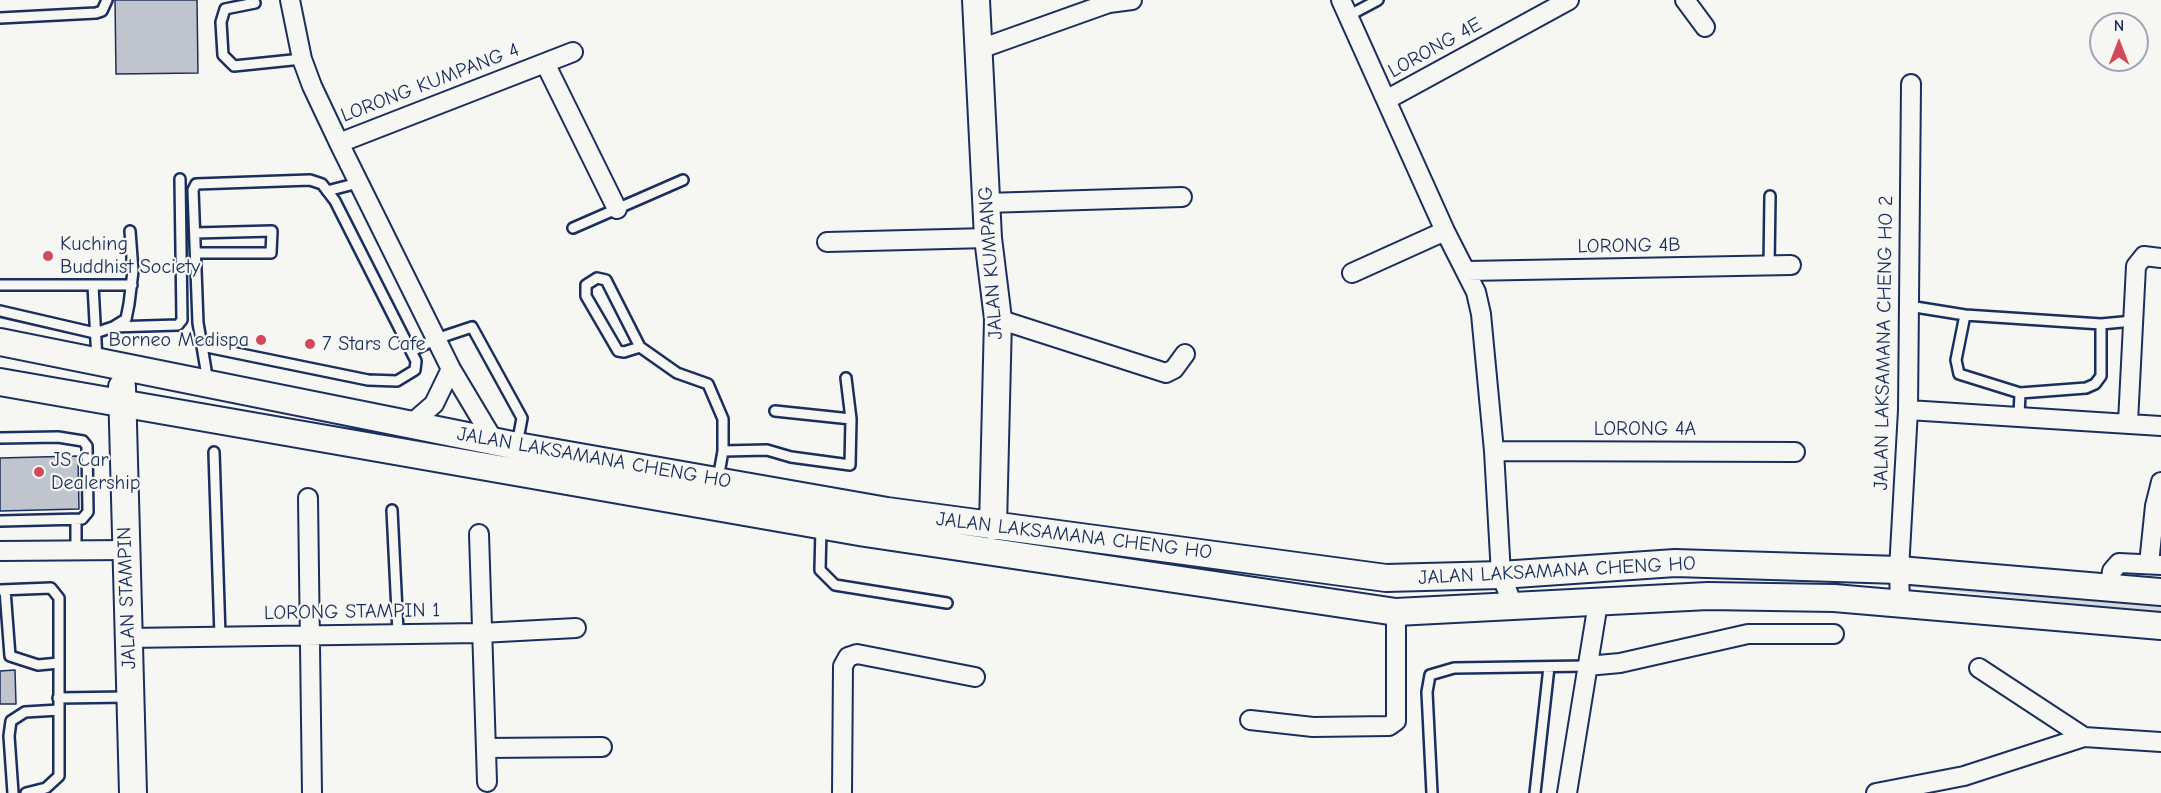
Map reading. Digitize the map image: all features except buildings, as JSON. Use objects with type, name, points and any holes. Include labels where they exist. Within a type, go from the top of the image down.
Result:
[{"type":"main road","name":"JALAN KUMPANG","points":[[976,0],[988,238],[998,319],[993,526]]},
{"type":"main road","name":"JALAN LAKSAMANA CHENG HO","points":[[0,342],[506,444],[718,481],[993,526],[1386,578],[1501,575],[1675,563],[1899,570],[2161,592]]},
{"type":"main road","points":[[0,355],[118,384],[124,390],[123,404]]},
{"type":"main road","name":"JALAN LAKSAMANA CHENG HO","points":[[0,381],[822,526],[1396,612],[1708,596],[1834,598],[2161,626]]},
{"type":"main road","name":"JALAN STAMPIN","points":[[123,404],[124,550],[133,793]]},
{"type":"street","name":"LORONG KUMPANG 4","points":[[290,0],[302,59],[339,143],[573,52]]},
{"type":"street","points":[[978,50],[1109,3],[1132,0]]},
{"type":"street","name":"LORONG 4E","points":[[1386,100],[1569,0]]},
{"type":"street","points":[[1685,0],[1705,27]]},
{"type":"street","points":[[1344,8],[1445,231],[1476,292],[1481,314],[1494,451],[1501,575],[1513,605]]},
{"type":"street","name":"LORONG KUMPANG 4","points":[[545,63],[617,209]]},
{"type":"street","name":"JALAN LAKSAMANA CHENG HO 2","points":[[1900,603],[1899,570],[1908,410],[1911,84]]},
{"type":"street","points":[[339,143],[452,369],[506,444]]},
{"type":"street","points":[[986,203],[1182,197]]},
{"type":"street","points":[[1352,273],[1445,231]]},
{"type":"street","points":[[827,242],[988,238]]},
{"type":"street","points":[[2128,422],[2136,266],[2144,256],[2161,258]]},
{"type":"street","name":"LORONG 4B","points":[[1467,271],[1791,266]]},
{"type":"street","points":[[998,319],[1167,373],[1174,369],[1185,354]]},
{"type":"street","points":[[411,424],[434,405],[452,369]]},
{"type":"street","points":[[1908,410],[2128,422],[2161,426]]},
{"type":"street","name":"LORONG 4A","points":[[1494,451],[1795,452]]},
{"type":"street","points":[[2110,587],[2115,565],[2155,564],[2155,506],[2161,482]]},
{"type":"street","points":[[308,498],[312,793]]},
{"type":"street","points":[[478,534],[488,782]]},
{"type":"street","points":[[0,551],[124,550]]},
{"type":"street","points":[[1567,793],[1598,603]]},
{"type":"street","points":[[1250,720],[1312,727],[1389,726],[1396,721],[1396,612]]},
{"type":"street","name":"LORONG STAMPIN 1","points":[[128,638],[398,632],[481,633],[576,628]]},
{"type":"street","points":[[1587,666],[1620,663],[1748,634],[1834,634]]},
{"type":"street","points":[[842,793],[843,666],[848,657],[857,654],[975,677]]},
{"type":"street","points":[[1979,668],[2084,737]]},
{"type":"street","points":[[1876,793],[1964,776],[2084,737],[2161,742]]},
{"type":"street","points":[[486,748],[602,747]]},
{"type":"lane","points":[[0,18],[96,13],[102,11],[107,0]]},
{"type":"lane","points":[[1344,8],[1378,0]]},
{"type":"lane","points":[[255,3],[225,9],[221,22],[223,55],[234,66],[302,59]]},
{"type":"lane","points":[[113,327],[178,325],[182,320],[180,179]]},
{"type":"lane","points":[[202,346],[368,380],[397,381],[415,370],[416,361],[335,201],[322,184],[310,180],[196,184],[193,190],[198,323],[205,384]]},
{"type":"lane","points":[[573,228],[683,180]]},
{"type":"lane","points":[[327,191],[358,183]]},
{"type":"lane","points":[[1769,267],[1770,196]]},
{"type":"lane","points":[[0,310],[95,333],[113,327],[126,319],[134,271],[130,231]]},
{"type":"lane","points":[[195,233],[272,231],[271,253],[197,253]]},
{"type":"lane","points":[[640,347],[624,352],[618,351],[586,296],[586,285],[597,278],[606,280],[640,347],[677,374],[708,384],[723,419],[723,451],[718,481]]},
{"type":"lane","points":[[0,285],[132,285]]},
{"type":"lane","points":[[93,285],[97,362]]},
{"type":"lane","points":[[1909,306],[1965,315],[2101,324],[2133,321]]},
{"type":"lane","points":[[1965,315],[1956,360],[1959,374],[2020,393],[2086,388],[2095,384],[2101,376],[2101,324]]},
{"type":"lane","points":[[412,351],[436,339],[472,327],[522,418],[506,444]]},
{"type":"lane","points":[[723,451],[767,450],[791,457],[850,465],[851,419],[846,378]]},
{"type":"lane","points":[[2019,416],[2020,393]]},
{"type":"lane","points":[[775,411],[851,419]]},
{"type":"lane","points":[[0,438],[58,437],[83,441],[87,446],[88,512],[86,517],[76,520],[0,521]]},
{"type":"lane","points":[[214,452],[220,636]]},
{"type":"lane","points":[[392,510],[398,632]]},
{"type":"lane","points":[[76,520],[76,550]]},
{"type":"lane","points":[[822,526],[820,570],[835,585],[947,603]]},
{"type":"lane","points":[[26,793],[46,788],[59,776],[58,698],[59,663],[59,598],[51,588],[3,590],[10,656],[38,665],[59,663]]},
{"type":"lane","points":[[1534,793],[1549,666]]},
{"type":"lane","points":[[1432,793],[1426,692],[1430,675],[1454,668],[1587,666]]},
{"type":"lane","points":[[58,698],[130,697]]},
{"type":"lane","points":[[13,793],[9,736],[11,721],[25,712],[59,710]]},
{"type":"shaded area","points":[[1904,580],[2161,607],[2161,613],[1903,586]]},
{"type":"place","name":"Kuching Buddhist Society","points":[[48,256]]},
{"type":"place","name":"Borneo Medispa","points":[[261,340]]},
{"type":"place","name":"7 Stars Cafe","points":[[310,344]]},
{"type":"place","name":"JS Car Dealership","points":[[39,472]]}]
